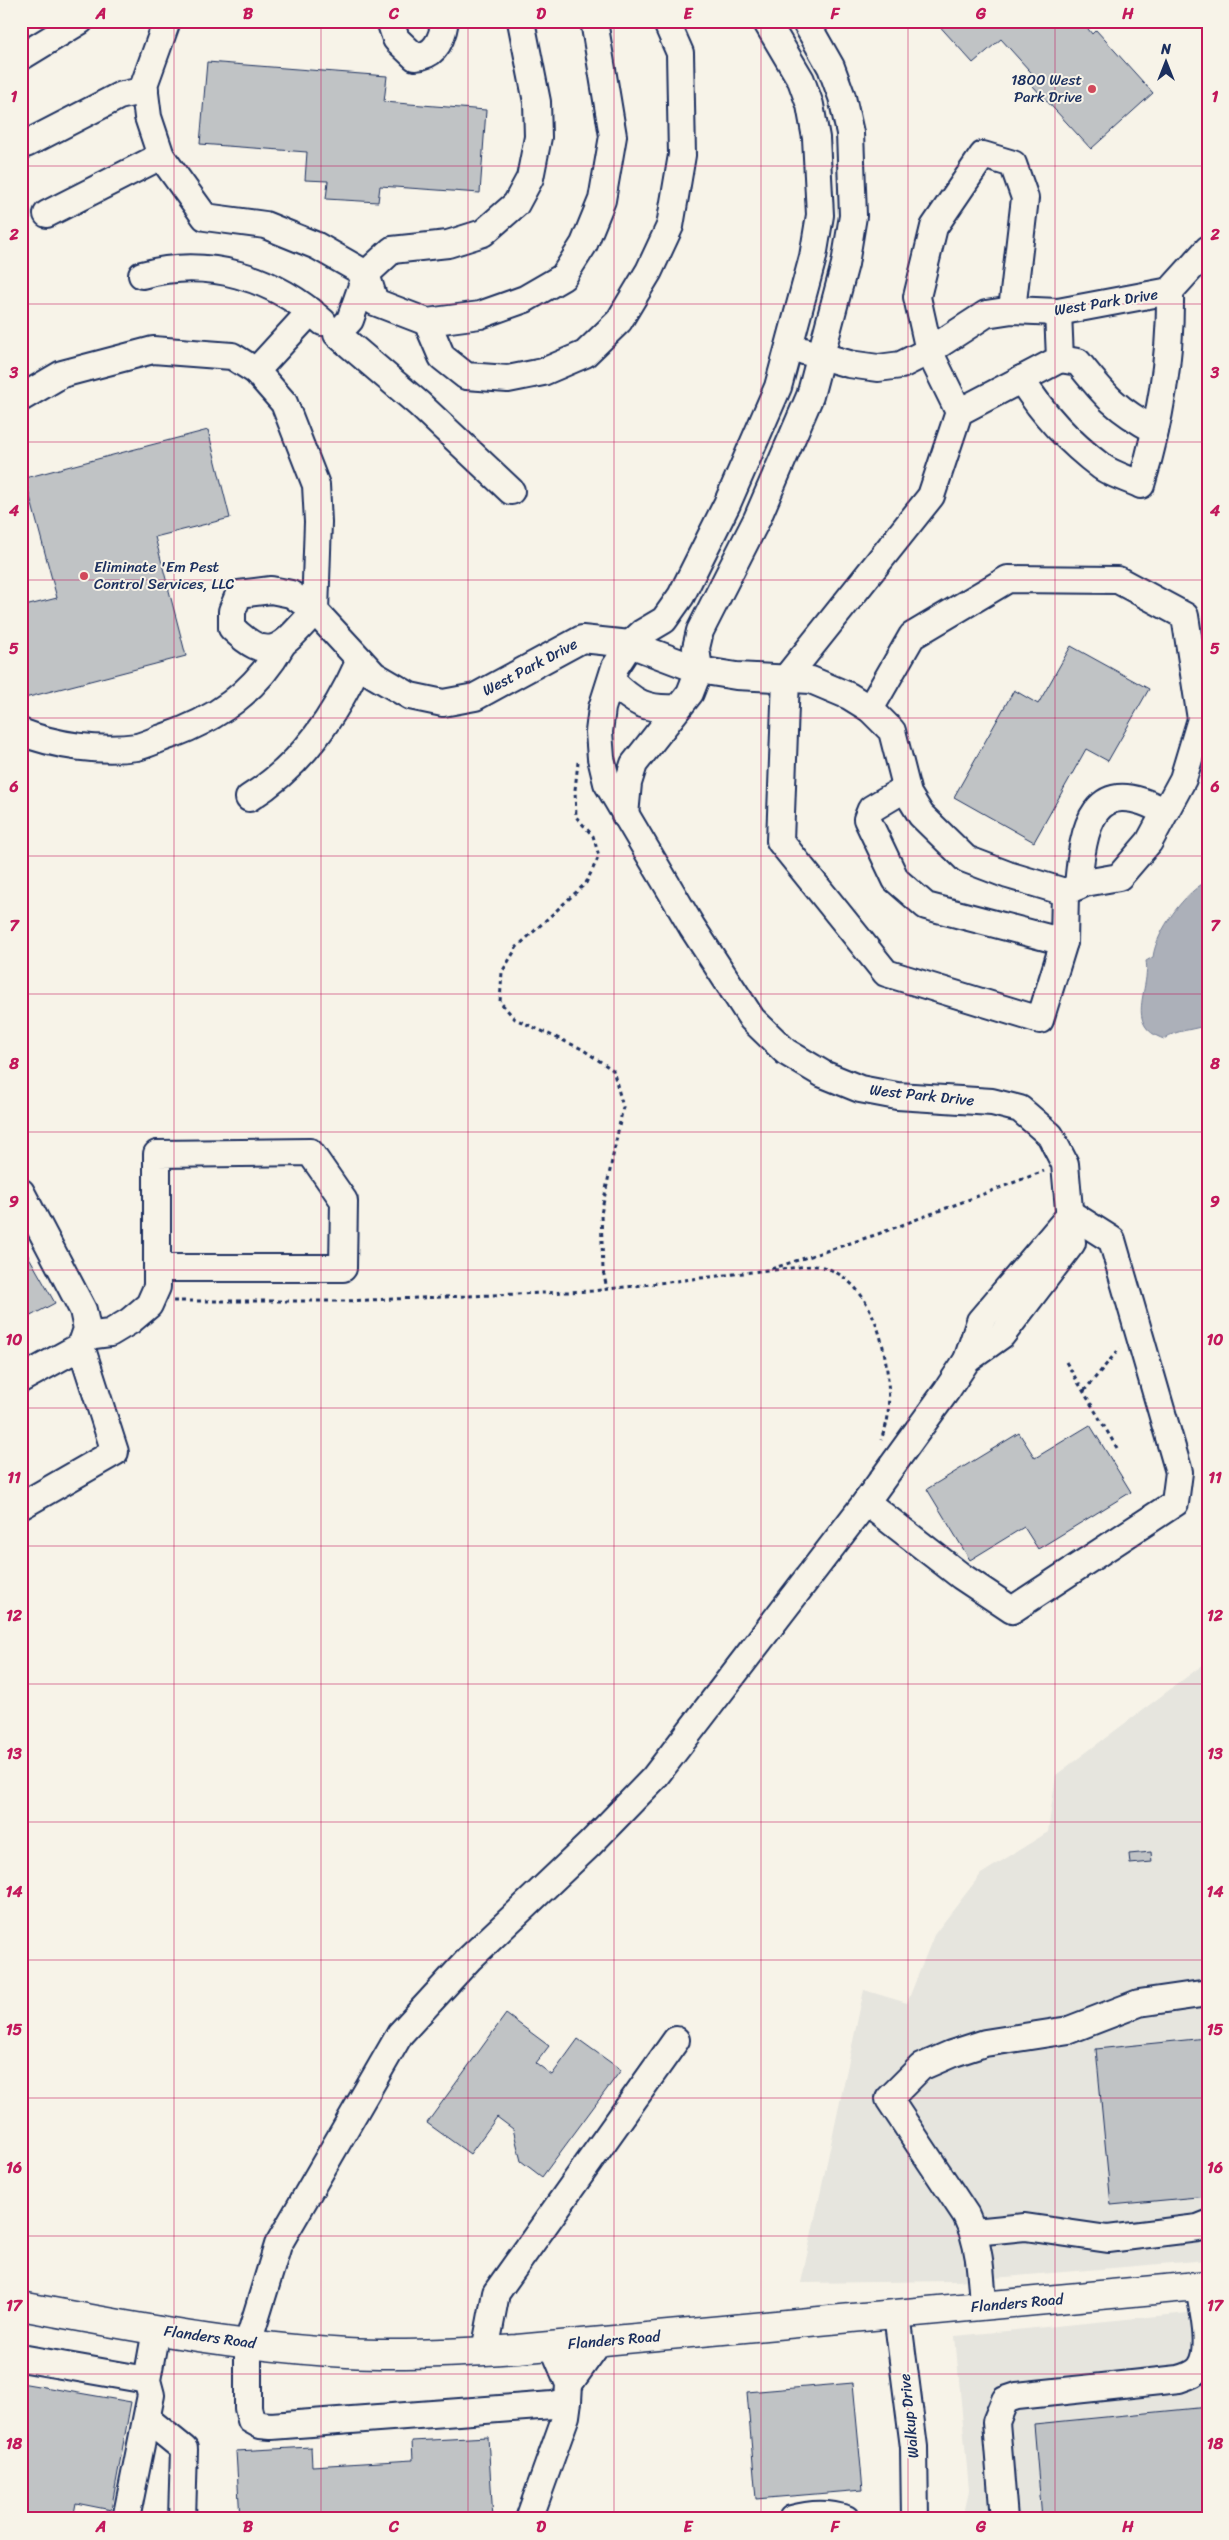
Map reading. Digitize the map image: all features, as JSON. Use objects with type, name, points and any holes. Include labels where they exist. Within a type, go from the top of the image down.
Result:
[{"type":"main road","name":"Flanders Road","points":[[21,2306],[156,2330],[248,2343],[346,2353],[394,2354],[485,2351],[553,2346],[1204,2286]]},
{"type":"street","points":[[21,56],[80,21]]},
{"type":"street","points":[[167,21],[144,85],[148,117],[161,156],[205,217],[265,225],[317,246],[366,274],[375,302],[427,322],[480,315],[525,299],[563,277],[584,244],[602,200],[613,136],[594,21]]},
{"type":"street","points":[[390,21],[396,38],[414,57],[426,56],[433,51],[440,40],[445,21]]},
{"type":"street","points":[[337,334],[350,320],[366,274],[392,250],[448,244],[483,233],[516,204],[530,178],[538,137],[537,102],[521,21]]},
{"type":"street","points":[[427,322],[442,357],[466,376],[508,379],[543,372],[585,354],[619,322],[649,271],[670,226],[682,155],[680,53],[666,21]]},
{"type":"street","name":"West Park Drive","points":[[568,2393],[554,2405],[260,2425],[251,2420],[248,2408],[248,2343],[278,2245],[400,2034],[470,1958],[589,1845],[654,1778],[866,1502],[967,1360],[1002,1335],[1072,1243],[1071,1214],[1065,1164],[1050,1135],[1020,1109],[992,1102],[897,1096],[860,1089],[824,1074],[786,1052],[752,1019],[692,927],[607,783],[601,758],[600,732],[602,708],[615,667],[630,644],[642,633],[664,620],[681,596],[759,434],[778,387],[813,257],[820,215],[816,138],[810,105],[801,80],[766,21]]},
{"type":"street","points":[[625,815],[628,783],[634,764],[690,693],[699,670],[696,648],[700,631],[757,519],[790,447],[810,396],[845,264],[853,216],[850,133],[842,97],[831,67],[805,21]]},
{"type":"street","points":[[26,144],[119,96],[145,90]]},
{"type":"street","points":[[959,412],[929,352],[917,297],[934,227],[982,155],[1013,164],[1025,198],[1012,310]]},
{"type":"street","points":[[47,214],[161,156]]},
{"type":"street","name":"West Park Drive","points":[[790,345],[821,357],[878,368],[901,365],[929,352],[986,314],[1012,310],[1058,312],[1170,291],[1208,249]]},
{"type":"street","points":[[142,275],[159,270],[195,267],[232,272],[280,290],[311,311],[419,404],[511,491]]},
{"type":"street","points":[[1021,379],[1040,409],[1103,468],[1141,485],[1155,430],[1171,334],[1170,291]]},
{"type":"street","points":[[256,371],[311,311]]},
{"type":"street","points":[[1058,312],[1060,358]]},
{"type":"street","points":[[21,398],[62,374],[153,350],[232,356],[256,371],[284,403],[316,485],[318,522],[315,611],[282,645],[268,670],[237,700],[192,729],[138,747],[89,747],[43,741],[21,732]]},
{"type":"street","points":[[1155,430],[1128,416],[1106,397],[1078,362],[1060,358],[959,412],[930,496],[786,678],[780,841],[886,973],[1040,1020],[1064,942],[1071,889],[1084,840],[1090,819],[1096,809],[1104,803],[1130,798],[1148,802],[1165,812]]},
{"type":"street","points":[[870,709],[912,636],[1008,578],[1118,580],[1185,616],[1201,718],[1183,779],[1149,842],[1119,877],[1071,889]]},
{"type":"street","name":"West Park Drive","points":[[282,645],[267,650],[248,644],[232,628],[232,612],[240,594],[271,590],[291,594],[315,611],[374,675],[410,696],[443,703],[475,697],[582,638],[630,644],[699,670],[736,676],[811,680],[849,696],[870,709],[892,731],[906,788],[921,815],[966,858],[1008,875],[1071,889]]},
{"type":"street","points":[[249,798],[268,787],[298,760],[322,731],[346,690],[360,660]]},
{"type":"street","points":[[612,681],[626,695],[655,710],[677,708]]},
{"type":"street","points":[[906,788],[871,809],[867,819],[896,880],[926,906],[1064,942]]},
{"type":"street","points":[[21,1380],[84,1341],[110,1333],[130,1321],[151,1302],[157,1287],[157,1268],[157,1154],[310,1152],[344,1201],[343,1268],[157,1268]]},
{"type":"street","points":[[21,1192],[86,1318],[84,1341],[115,1452],[21,1506]]},
{"type":"street","points":[[866,1502],[961,1576],[1012,1610],[1175,1503],[1179,1472],[1112,1240],[1071,1214]]},
{"type":"street","points":[[983,2306],[980,2252],[974,2232],[966,2215],[889,2098],[921,2067],[951,2054],[985,2043],[1068,2030],[1139,2003],[1208,1993]]},
{"type":"street","points":[[485,2351],[496,2293],[676,2040]]},
{"type":"street","points":[[974,2232],[1025,2227],[1108,2239],[1198,2228],[1208,2224]]},
{"type":"street","points":[[1004,2519],[996,2422],[1005,2400],[1017,2396],[1179,2379],[1188,2376],[1199,2369],[1207,2347],[1204,2286]]},
{"type":"street","name":"Walkup Drive","points":[[897,2314],[914,2447],[915,2519]]},
{"type":"street","points":[[126,2519],[151,2395],[146,2380],[156,2330]]},
{"type":"street","points":[[568,2393],[598,2342]]},
{"type":"street","points":[[529,2519],[566,2416],[568,2393],[553,2346]]},
{"type":"street","points":[[21,2358],[146,2380]]},
{"type":"street","points":[[146,2419],[184,2448],[182,2519]]},
{"type":"street","points":[[792,2519],[804,2515],[836,2515],[846,2519]]},
{"type":"path","points":[[579,756],[575,790],[576,817],[593,836],[599,856],[586,883],[517,947],[502,972],[500,1002],[515,1018],[582,1049],[613,1070],[623,1107],[601,1214],[603,1270],[607,1289]]},
{"type":"path","points":[[768,1270],[878,1234],[1065,1164]]},
{"type":"path","points":[[151,1302],[344,1301],[592,1292],[768,1270],[822,1267],[844,1277],[856,1287],[882,1336],[888,1373],[888,1415],[881,1442]]},
{"type":"path","points":[[1084,1391],[1122,1345],[1138,1331]]},
{"type":"path","points":[[1066,1362],[1117,1448]]},
{"type":"shaded area","points":[[1208,881],[1208,1024],[1174,1033],[1164,1039],[1152,1033],[1145,1025],[1142,1016],[1147,972],[1146,961],[1153,957],[1160,936],[1173,913],[1190,894]]},
{"type":"shaded area","points":[[1208,1661],[1208,2260],[957,2281],[801,2283],[864,1990],[907,2003],[934,1935],[981,1874],[1048,1832],[1056,1775]]},
{"type":"shaded area","points":[[1208,2311],[1208,2519],[963,2519],[969,2490],[955,2336]]},
{"type":"building","name":"1800 West Park Drive","points":[[935,21],[1089,21],[1085,25],[1092,34],[1096,30],[1153,93],[1091,149],[1032,85],[1038,80],[1001,39],[973,63]]},
{"type":"building","points":[[207,62],[387,76],[384,102],[486,110],[480,193],[380,186],[378,202],[326,199],[328,181],[305,180],[307,152],[200,144]]},
{"type":"building","points":[[208,430],[230,518],[155,537],[186,656],[21,699],[21,607],[57,598],[25,478]]},
{"type":"building","points":[[1071,646],[1149,689],[1108,761],[1086,749],[1034,842],[954,797],[1014,690],[1038,704]]},
{"type":"building","points":[[21,1243],[55,1303],[21,1321]]},
{"type":"building","points":[[1090,1425],[1131,1492],[1038,1549],[1024,1527],[970,1560],[927,1489],[1019,1433],[1035,1458]]},
{"type":"building","points":[[1151,1852],[1152,1862],[1130,1864],[1129,1854]]},
{"type":"building","points":[[506,2014],[549,2046],[536,2063],[552,2075],[578,2039],[621,2070],[542,2177],[521,2161],[513,2129],[497,2117],[470,2154],[427,2123]]},
{"type":"building","points":[[1208,2015],[1208,2196],[1111,2205],[1096,2049],[1206,2038],[1204,2016]]},
{"type":"building","points":[[21,2383],[131,2402],[111,2510],[76,2503],[73,2519],[21,2519]]},
{"type":"building","points":[[853,2383],[863,2490],[756,2499],[747,2392]]},
{"type":"building","points":[[1208,2407],[1208,2519],[1042,2519],[1034,2424]]},
{"type":"building","points":[[488,2437],[493,2519],[240,2519],[236,2451],[311,2447],[312,2466],[413,2460],[412,2441]]},
{"type":"place","name":"1800 West Park Drive","points":[[1092,89]]},
{"type":"place","name":"Eliminate 'Em Pest Control Services, LLC","points":[[84,576]]}]
